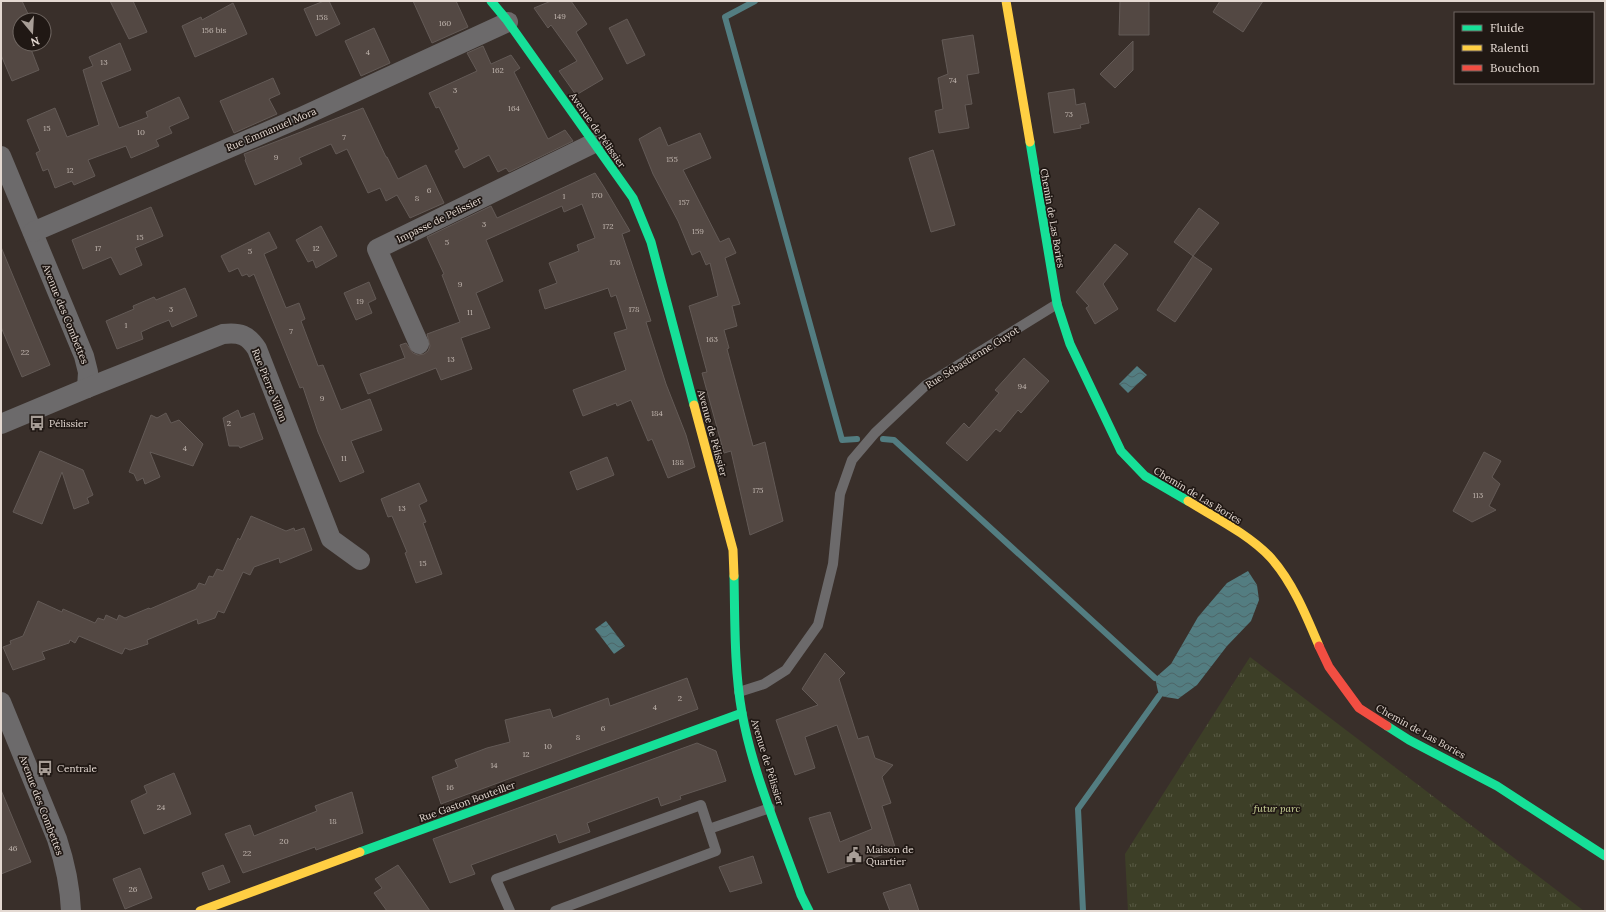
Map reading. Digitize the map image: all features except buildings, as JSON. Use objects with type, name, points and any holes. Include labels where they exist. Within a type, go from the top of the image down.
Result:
[{"type":"street","name":"Avenue de Pélissier","points":[[491,1],[508,22],[633,198],[651,242],[733,550],[739,692],[742,713],[752,756],[801,895],[809,911]]},
{"type":"street","name":"Chemin de Las Bories","points":[[1006,1],[1057,304],[1070,344],[1121,451],[1145,476],[1242,534],[1270,557],[1287,579],[1301,605],[1329,666],[1359,708],[1409,740],[1497,786],[1605,856]]},
{"type":"street","name":"Rue Emmanuel Mora","points":[[32,232],[299,118],[508,22]]},
{"type":"street","name":"Impasse de Pelissier","points":[[419,344],[377,249],[594,144]]},
{"type":"street","name":"Avenue des Combettes","points":[[1,156],[84,356],[88,372],[87,388]]},
{"type":"street","name":"Rue Pierre Villon","points":[[87,388],[223,334],[235,333],[251,339],[257,350],[331,539],[360,560]]},
{"type":"street","points":[[1,424],[87,388]]},
{"type":"street","name":"Avenue des Combettes","points":[[1,702],[62,853],[68,877],[71,911]]},
{"type":"street","name":"Rue Gaston Bouteiller","points":[[200,911],[717,720],[742,713]]},
{"type":"lane","name":"Rue Sébastienne Guyot","points":[[739,692],[764,684],[786,670],[818,625],[833,564],[840,494],[852,460],[876,433],[926,385],[1057,304]]},
{"type":"lane","points":[[510,911],[496,879],[701,805],[716,851],[555,911]]},
{"type":"lane","points":[[710,829],[770,808]]},
{"type":"green space","name":"futur parc","points":[[1250,657],[1584,911],[1128,911],[1125,854]]},
{"type":"water","points":[[1137,366],[1147,375],[1128,393],[1119,384]]},
{"type":"water","points":[[1248,571],[1257,585],[1259,600],[1251,621],[1227,646],[1197,685],[1178,699],[1159,696],[1155,678],[1171,664],[1198,617],[1227,583]]},
{"type":"water","points":[[606,621],[625,646],[614,654],[595,629]]},
{"type":"waterway","points":[[755,1],[725,17],[842,440],[857,439]]},
{"type":"waterway","points":[[883,439],[894,440],[1155,678]]},
{"type":"waterway","points":[[1083,911],[1078,809],[1159,696]]},
{"type":"traffic: fast","points":[[491,1],[506,19],[633,198],[651,242],[694,405]]},
{"type":"traffic: fast","points":[[1030,142],[1057,304],[1070,344],[1121,451],[1145,476],[1188,501]]},
{"type":"traffic: fast","points":[[734,576],[735,644],[739,696],[747,736],[768,805],[801,895],[809,911]]},
{"type":"traffic: fast","points":[[360,852],[742,713]]},
{"type":"traffic: fast","points":[[1387,726],[1409,740],[1497,786],[1605,856]]},
{"type":"traffic: slow","points":[[1006,1],[1030,142]]},
{"type":"traffic: slow","points":[[694,405],[733,550],[734,576]]},
{"type":"traffic: slow","points":[[1188,501],[1242,534],[1271,558],[1286,578],[1304,611],[1319,646]]},
{"type":"traffic: slow","points":[[200,911],[360,852]]},
{"type":"traffic: jam","points":[[1319,646],[1329,667],[1359,708],[1387,726]]},
{"type":"place","name":"Pélissier","points":[[37,423]]},
{"type":"place","name":"Centrale","points":[[45,768]]},
{"type":"place","name":"Maison de Quartier","points":[[854,855]]}]
